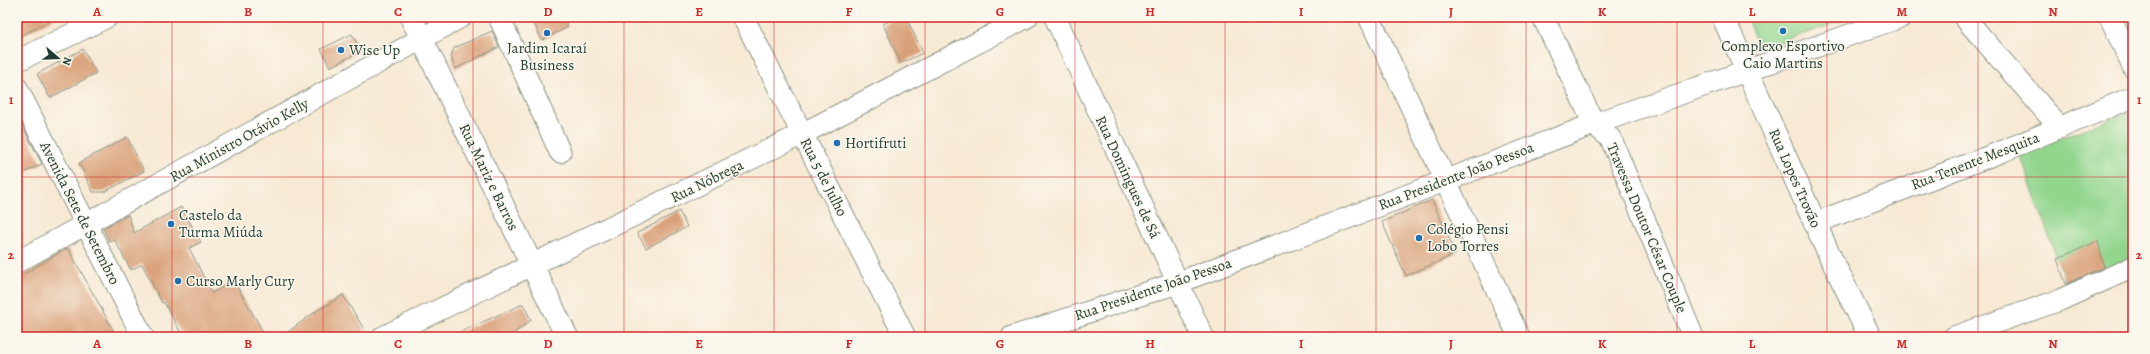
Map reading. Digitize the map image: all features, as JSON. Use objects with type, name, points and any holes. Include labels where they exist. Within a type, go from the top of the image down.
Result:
[{"type":"main road","name":"Rua Mariz e Barros","points":[[410,17],[567,337]]},
{"type":"main road","name":"Rua Lopes Trovão","points":[[1723,17],[1815,223],[1870,337]]},
{"type":"street","points":[[17,61],[107,17]]},
{"type":"street","name":"Rua Ministro Otávio Kelly","points":[[17,262],[87,225],[461,17]]},
{"type":"street","points":[[499,17],[560,152]]},
{"type":"street","name":"Rua 5 de Julho","points":[[743,17],[905,337]]},
{"type":"street","name":"Rua Nóbrega","points":[[383,337],[533,266],[802,134],[1027,17]]},
{"type":"street","name":"Rua Domingues de Sá","points":[[1055,17],[1203,337]]},
{"type":"street","points":[[1369,17],[1519,337]]},
{"type":"street","points":[[1543,17],[1594,124]]},
{"type":"street","name":"Rua Presidente João Pessoa","points":[[1012,337],[1177,283],[1445,179],[1594,124],[1901,17]]},
{"type":"street","points":[[1964,17],[2060,128]]},
{"type":"street","points":[[2110,17],[2133,67]]},
{"type":"street","name":"Avenida Sete de Setembro","points":[[17,88],[143,337]]},
{"type":"street","name":"Rua Tenente Mesquita","points":[[1815,223],[2060,128],[2133,97]]},
{"type":"street","name":"Travessa Doutor César Couple","points":[[1594,124],[1611,138],[1693,337]]},
{"type":"street","points":[[1954,337],[2060,300],[2133,267]]},
{"type":"green space","name":"Complexo Esportivo Caio Martins","points":[[1746,17],[1853,17],[1766,47],[1758,45]]},
{"type":"green space","points":[[2125,113],[2133,113],[2133,257],[2067,287],[2020,154]]},
{"type":"building","points":[[17,17],[57,17],[21,36],[17,29]]},
{"type":"building","name":"Jardim Icaraí Business","points":[[531,17],[563,17],[568,27],[542,40]]},
{"type":"building","points":[[898,17],[906,17],[923,53],[901,63],[883,24]]},
{"type":"building","points":[[492,31],[499,47],[455,69],[451,56],[454,48]]},
{"type":"building","name":"Wise Up","points":[[352,34],[361,51],[330,67],[321,49]]},
{"type":"building","points":[[83,49],[96,73],[50,98],[37,74]]},
{"type":"building","points":[[17,115],[42,164],[17,176]]},
{"type":"building","points":[[127,137],[144,171],[104,192],[93,192],[79,163]]},
{"type":"building","name":"Colégio Pensi Lobo Torres","points":[[1432,200],[1456,254],[1406,276],[1382,222]]},
{"type":"building","points":[[181,207],[201,242],[189,248],[212,293],[234,281],[266,337],[183,337],[164,302],[162,303],[142,264],[131,270],[114,239],[109,241],[103,228],[128,215],[134,233]]},
{"type":"building","points":[[679,211],[687,227],[646,248],[637,233]]},
{"type":"building","points":[[2098,241],[2104,267],[2066,284],[2057,259]]},
{"type":"building","points":[[68,248],[117,337],[17,337],[17,278]]},
{"type":"building","points":[[343,295],[369,337],[281,337],[315,312]]},
{"type":"building","points":[[523,304],[531,320],[509,337],[449,337]]},
{"type":"place","name":"Complexo Esportivo Caio Martins","points":[[1783,31]]},
{"type":"place","name":"Jardim Icaraí Business","points":[[547,33]]},
{"type":"place","name":"Wise Up","points":[[341,50]]},
{"type":"place","name":"Hortifruti","points":[[837,143]]},
{"type":"place","name":"Castelo da Turma Miúda","points":[[171,224]]},
{"type":"place","name":"Colégio Pensi Lobo Torres","points":[[1419,238]]},
{"type":"place","name":"Curso Marly Cury","points":[[178,281]]}]
